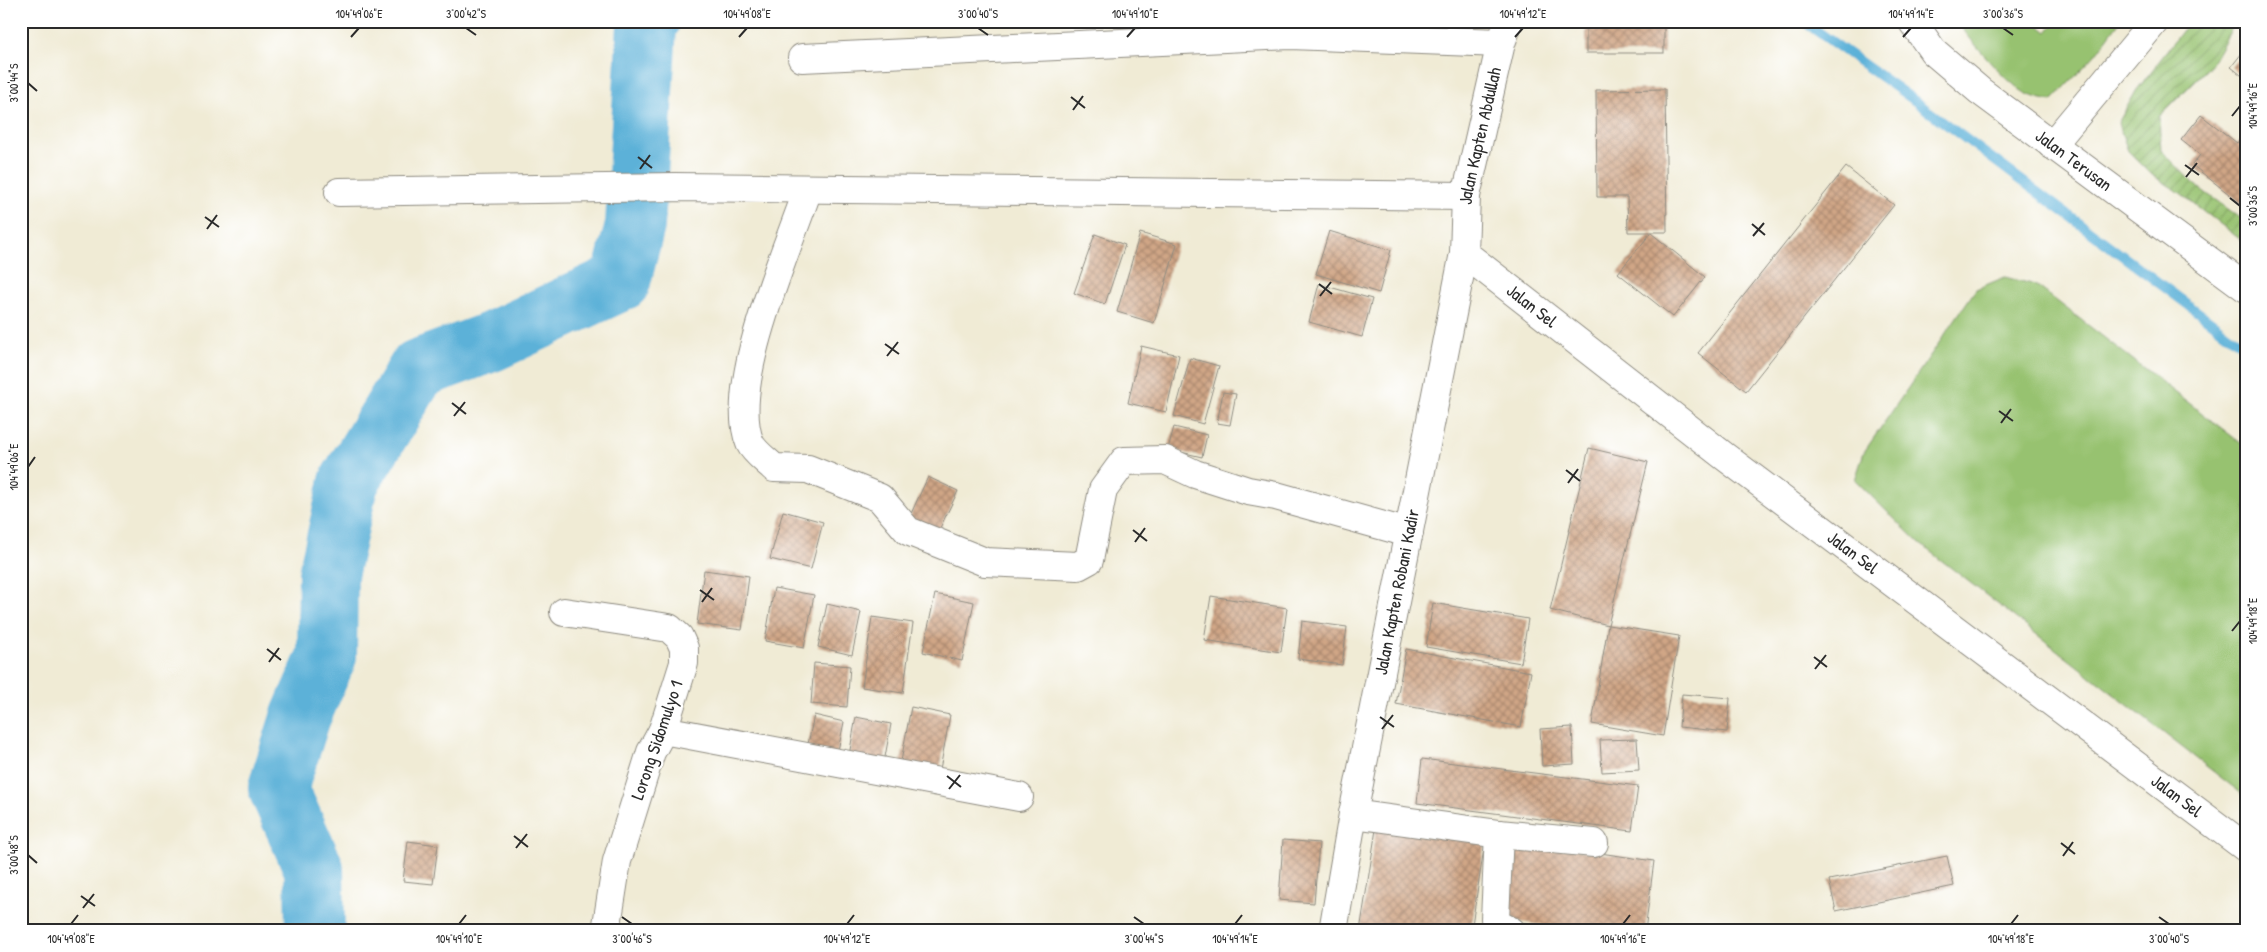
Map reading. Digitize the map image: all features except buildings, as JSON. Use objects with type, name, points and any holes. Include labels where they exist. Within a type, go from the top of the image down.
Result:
[{"type":"street","name":"Jalan Terusan","points":[[1912,21],[1933,51],[1980,91],[2246,288]]},
{"type":"street","points":[[2052,145],[2155,21]]},
{"type":"street","points":[[802,58],[1290,28],[1505,32]]},
{"type":"street","name":"Jalan Kapten Abdullah","points":[[1464,253],[1466,196],[1505,32]]},
{"type":"street","points":[[339,192],[675,187],[1466,196]]},
{"type":"street","points":[[808,189],[751,353],[744,411],[750,444],[774,468],[808,469],[880,498],[908,531],[985,562],[1078,566],[1084,564],[1089,560],[1103,490],[1124,461],[1165,460],[1195,474],[1248,491],[1276,496],[1408,533]]},
{"type":"street","name":"Jalan Kapten Robani Kadir","points":[[1333,931],[1353,814],[1464,253]]},
{"type":"street","name":"Jalan Sel","points":[[1464,253],[1724,456],[2246,848]]},
{"type":"street","name":"Lorong Sidomulyo 1","points":[[564,612],[669,628],[679,637],[684,648],[684,663],[664,730],[651,752],[617,861],[606,931]]},
{"type":"street","points":[[664,730],[1019,797]]},
{"type":"street","points":[[1353,814],[1499,834],[1594,843]]},
{"type":"street","points":[[1499,834],[1495,919],[1497,924],[1511,931]]},
{"type":"green space","points":[[1957,21],[2033,21],[2047,32],[2056,21],[2120,21],[2095,55],[2052,101],[2029,95],[2006,78]]},
{"type":"green space","points":[[2190,21],[2236,21],[2211,65],[2159,117],[2161,150],[2195,185],[2246,222],[2246,244],[2179,192],[2152,175],[2128,151],[2118,123],[2136,91]]},
{"type":"green space","points":[[2005,277],[2036,285],[2246,447],[2246,797],[1919,543],[1855,480],[1864,452],[1976,289]]},
{"type":"waterway","points":[[315,931],[314,869],[278,788],[301,716],[327,656],[328,575],[349,482],[418,369],[491,342],[621,281],[635,225],[647,26],[650,21]]},
{"type":"waterway","points":[[1803,21],[1911,98],[2246,348]]}]
